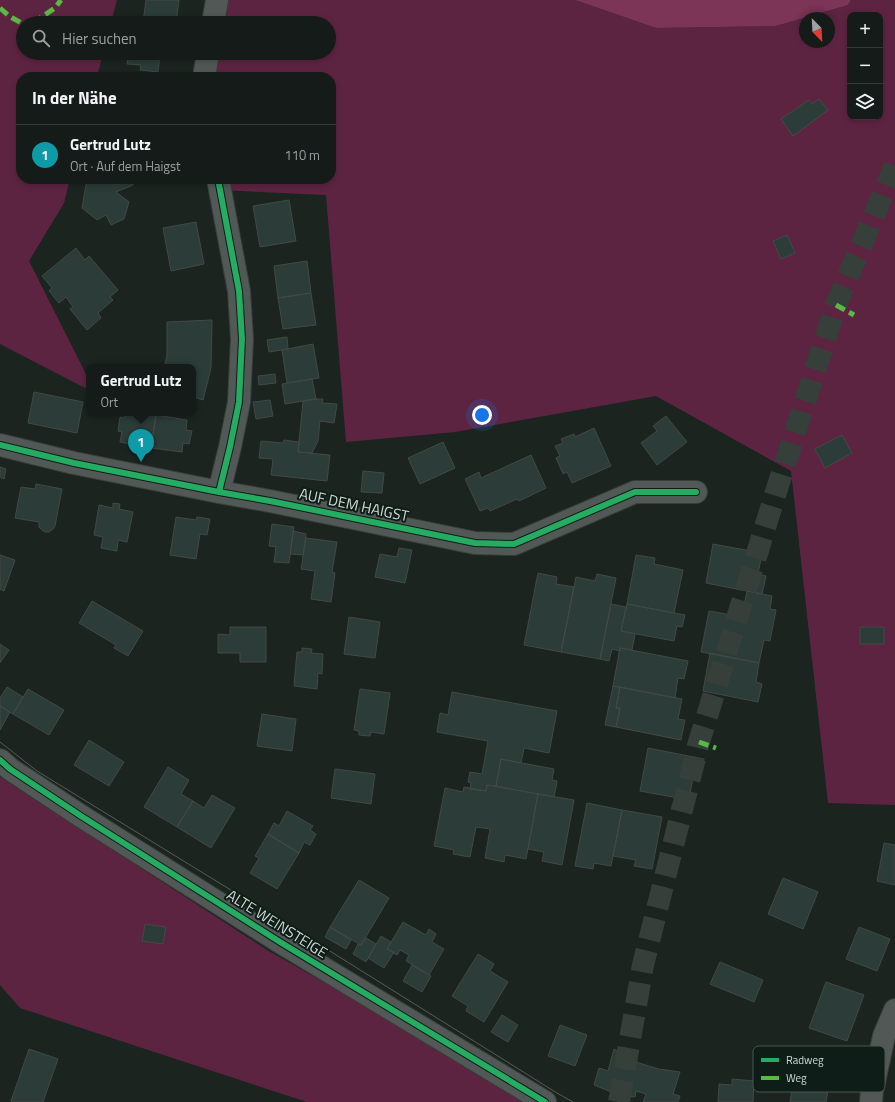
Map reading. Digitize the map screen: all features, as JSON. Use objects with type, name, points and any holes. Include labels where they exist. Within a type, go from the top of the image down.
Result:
[{"type":"street","points":[[214,16],[217,0]]},
{"type":"street","points":[[205,72],[207,60]]},
{"type":"street","points":[[219,184],[240,291],[242,339],[239,402],[219,492]]},
{"type":"street","name":"AUF DEM HAIGST","points":[[0,446],[74,463],[475,543],[514,544],[635,492],[696,492]]},
{"type":"street","name":"ALTE WEINSTEIGE","points":[[0,760],[10,769],[81,816],[280,942],[545,1102]]},
{"type":"street","points":[[882,1046],[884,1036],[895,1010]]},
{"type":"street","points":[[871,1102],[872,1092]]},
{"type":"shaded area","points":[[0,0],[117,0],[113,16],[16,16],[16,60],[101,60],[98,72],[16,72],[16,184],[69,184],[64,203],[29,261],[86,374],[86,388],[0,344]]},
{"type":"shaded area","points":[[228,0],[575,0],[656,28],[776,26],[799,19],[799,48],[835,48],[835,12],[824,12],[848,5],[851,0],[895,0],[895,805],[828,803],[791,471],[656,396],[455,432],[346,442],[326,195],[219,190],[218,184],[336,184],[336,72],[213,72],[216,60],[336,60],[336,16],[225,16]]},
{"type":"shaded area","points":[[575,0],[851,0],[848,5],[824,12],[799,12],[799,19],[776,26],[656,28]]},
{"type":"shaded area","points":[[0,777],[267,950],[502,1084],[528,1102],[307,1102],[20,1008],[0,985]]},
{"type":"building","points":[[146,0],[179,0],[177,16],[144,16]]},
{"type":"building","points":[[128,60],[159,60],[158,72],[140,70],[141,65],[127,64]]},
{"type":"building","points":[[819,99],[828,110],[793,136],[781,119],[809,100],[812,104]]},
{"type":"building","points":[[86,184],[133,184],[116,192],[129,202],[124,219],[111,225],[106,215],[97,220],[82,208]]},
{"type":"building","points":[[289,200],[296,241],[260,247],[253,206]]},
{"type":"building","points":[[196,222],[204,264],[171,271],[163,228]]},
{"type":"building","points":[[787,235],[795,253],[781,259],[773,241]]},
{"type":"building","points":[[76,248],[85,260],[89,256],[118,290],[110,297],[113,300],[98,313],[101,318],[87,330],[70,309],[73,307],[66,297],[59,303],[49,291],[52,288],[42,276]]},
{"type":"building","points":[[307,261],[311,293],[278,298],[274,266]]},
{"type":"building","points":[[311,293],[316,325],[283,329],[278,298]]},
{"type":"building","points":[[212,320],[211,368],[203,400],[196,398],[196,364],[165,364],[167,356],[167,322]]},
{"type":"building","points":[[287,337],[288,349],[269,352],[267,340]]},
{"type":"building","points":[[313,344],[319,378],[287,383],[282,350]]},
{"type":"building","points":[[275,374],[276,383],[259,385],[258,376]]},
{"type":"building","points":[[312,379],[316,399],[285,404],[282,384]]},
{"type":"building","points":[[34,392],[83,402],[77,433],[28,423]]},
{"type":"building","points":[[323,399],[322,403],[337,404],[334,423],[320,421],[318,441],[312,453],[298,452],[303,401]]},
{"type":"building","points":[[270,400],[273,416],[256,419],[253,402]]},
{"type":"building","points":[[124,416],[156,416],[151,448],[120,442],[122,432],[118,431],[120,417],[124,418]]},
{"type":"building","points":[[156,416],[187,420],[186,430],[192,431],[189,444],[183,443],[182,452],[151,448]]},
{"type":"building","points":[[666,416],[687,442],[657,465],[641,443],[657,431],[653,426]]},
{"type":"building","points":[[594,428],[611,466],[572,483],[567,472],[563,474],[556,458],[560,456],[555,446],[563,443],[561,439],[574,434],[575,437]]},
{"type":"building","points":[[842,435],[852,453],[825,468],[815,449]]},
{"type":"building","points":[[284,440],[299,442],[298,452],[330,455],[327,481],[271,475],[273,459],[259,458],[261,441],[283,443]]},
{"type":"building","points":[[443,442],[455,468],[420,484],[408,458]]},
{"type":"building","points":[[531,455],[546,488],[519,501],[517,499],[490,511],[488,508],[480,511],[465,479],[479,472],[481,478]]},
{"type":"building","points":[[0,467],[6,469],[4,479],[0,477]]},
{"type":"building","points":[[363,471],[384,473],[382,493],[361,492]]},
{"type":"building","points":[[36,484],[62,489],[55,526],[49,532],[45,532],[39,527],[39,522],[15,518],[21,487],[35,489]]},
{"type":"building","points":[[113,503],[120,504],[119,509],[133,512],[127,542],[118,540],[117,551],[101,548],[103,537],[94,535],[99,505],[113,508]]},
{"type":"building","points":[[176,517],[196,520],[197,517],[210,519],[207,535],[200,534],[196,559],[170,555]]},
{"type":"building","points":[[272,524],[294,527],[289,563],[274,562],[276,547],[269,546]]},
{"type":"building","points":[[293,531],[306,534],[303,555],[290,554]]},
{"type":"building","points":[[306,538],[337,542],[332,572],[335,573],[331,602],[311,599],[315,571],[301,569]]},
{"type":"building","points":[[713,544],[762,553],[758,574],[766,576],[762,594],[706,583]]},
{"type":"building","points":[[399,548],[412,550],[405,583],[375,577],[380,554],[397,557]]},
{"type":"building","points":[[0,555],[15,560],[4,591],[0,589]]},
{"type":"building","points":[[636,555],[655,558],[654,564],[683,570],[674,613],[627,604]]},
{"type":"building","points":[[538,573],[557,577],[556,584],[574,587],[561,652],[524,645]]},
{"type":"building","points":[[597,574],[616,578],[600,659],[561,652],[576,577],[595,581]]},
{"type":"building","points":[[747,591],[772,596],[770,609],[776,610],[770,641],[764,640],[759,663],[701,652],[709,611],[748,618],[750,607],[744,606]]},
{"type":"building","points":[[92,601],[143,631],[128,656],[114,648],[116,645],[79,623]]},
{"type":"building","points":[[611,604],[626,607],[621,631],[635,634],[632,650],[620,648],[620,651],[612,649],[609,661],[600,659]]},
{"type":"building","points":[[627,604],[685,615],[682,627],[677,626],[674,641],[621,631]]},
{"type":"building","points":[[349,617],[380,622],[375,658],[344,654]]},
{"type":"building","points":[[230,627],[266,627],[266,662],[240,662],[240,653],[218,653],[218,634],[230,635]]},
{"type":"building","points":[[860,627],[884,627],[884,644],[860,644]]},
{"type":"building","points":[[0,644],[9,650],[0,663]]},
{"type":"building","points":[[302,648],[312,649],[311,653],[323,654],[322,674],[318,673],[317,689],[294,686],[297,652],[302,652]]},
{"type":"building","points":[[620,648],[688,661],[684,679],[678,678],[675,698],[613,686]]},
{"type":"building","points":[[710,653],[759,663],[756,682],[762,684],[758,702],[703,691]]},
{"type":"building","points":[[613,686],[620,687],[616,708],[620,708],[616,727],[605,725]]},
{"type":"building","points":[[7,687],[23,697],[13,714],[0,706],[0,698]]},
{"type":"building","points":[[620,687],[682,699],[678,719],[685,720],[681,740],[616,727],[620,708],[616,708]]},
{"type":"building","points":[[28,689],[64,710],[49,735],[13,714]]},
{"type":"building","points":[[360,689],[390,693],[384,734],[371,732],[370,736],[359,735],[359,731],[354,730]]},
{"type":"building","points":[[452,692],[557,711],[549,753],[524,748],[521,763],[501,759],[496,786],[487,785],[486,791],[470,789],[471,783],[468,782],[470,772],[482,774],[488,741],[437,732],[440,713],[448,715]]},
{"type":"building","points":[[0,706],[10,712],[0,730]]},
{"type":"building","points":[[262,714],[296,719],[292,751],[257,746]]},
{"type":"building","points":[[89,740],[124,762],[109,786],[74,765]]},
{"type":"building","points":[[648,748],[704,759],[700,779],[693,777],[689,800],[640,791]]},
{"type":"building","points":[[501,759],[554,769],[552,780],[557,781],[554,797],[496,786]]},
{"type":"building","points":[[168,767],[189,780],[181,794],[193,801],[177,827],[144,807]]},
{"type":"building","points":[[335,769],[375,774],[371,804],[331,798]]},
{"type":"building","points":[[487,785],[538,794],[526,859],[505,855],[504,862],[485,858],[490,829],[476,827],[470,857],[453,854],[454,850],[434,846],[445,788],[463,792],[464,787],[486,791]]},
{"type":"building","points":[[538,794],[574,800],[562,865],[542,861],[544,852],[528,849]]},
{"type":"building","points":[[212,795],[235,808],[211,848],[177,827],[193,801],[204,808]]},
{"type":"building","points":[[587,803],[622,810],[611,866],[594,863],[593,869],[575,866]]},
{"type":"building","points":[[622,810],[662,817],[652,869],[634,866],[636,860],[613,856]]},
{"type":"building","points":[[287,811],[313,826],[310,830],[316,834],[310,845],[304,842],[299,853],[268,834],[274,823],[279,826]]},
{"type":"building","points":[[268,834],[299,853],[277,889],[250,873],[259,858],[255,856]]},
{"type":"building","points":[[884,843],[895,845],[895,885],[877,881]]},
{"type":"building","points":[[783,878],[818,892],[803,929],[768,914]]},
{"type":"building","points":[[359,880],[389,898],[361,945],[330,927]]},
{"type":"building","points":[[403,922],[426,935],[429,929],[436,934],[432,942],[444,949],[429,975],[406,961],[409,955],[400,950],[397,955],[387,949]]},
{"type":"building","points":[[145,924],[166,927],[163,944],[142,941]]},
{"type":"building","points":[[330,927],[351,940],[346,949],[325,937]]},
{"type":"building","points":[[859,927],[890,939],[877,971],[846,959]]},
{"type":"building","points":[[381,936],[391,942],[387,949],[394,952],[384,968],[368,958]]},
{"type":"building","points":[[366,938],[376,944],[366,962],[353,954],[358,944],[361,945]]},
{"type":"building","points":[[478,954],[494,964],[490,971],[508,982],[484,1022],[466,1011],[468,1006],[452,996]]},
{"type":"building","points":[[720,962],[763,980],[754,1002],[710,984]]},
{"type":"building","points":[[412,965],[431,976],[422,992],[403,981]]},
{"type":"building","points":[[826,982],[864,995],[847,1041],[809,1028]]},
{"type":"building","points":[[502,1015],[518,1025],[508,1042],[491,1032]]},
{"type":"building","points":[[560,1025],[587,1035],[575,1066],[548,1056]]},
{"type":"building","points":[[29,1049],[58,1059],[43,1102],[13,1102],[11,1101]]},
{"type":"building","points":[[614,1049],[639,1063],[659,1069],[680,1072],[673,1094],[680,1096],[678,1102],[643,1102],[646,1094],[636,1091],[635,1097],[619,1095],[594,1085],[599,1068],[608,1071]]},
{"type":"building","points":[[732,1079],[753,1081],[753,1102],[718,1102],[719,1084],[732,1085]]},
{"type":"building","points":[[792,1092],[828,1092],[826,1102],[790,1102]]},
{"type":"tunnel","points":[[619,1102],[643,965],[699,742],[775,495],[836,305],[895,166]]},
{"type":"tram line","points":[[0,742],[37,771],[573,1102]]},
{"type":"marked path","points":[[43,16],[55,8],[61,0]]},
{"type":"marked path","points":[[0,8],[16,20]]},
{"type":"marked path","points":[[836,305],[854,315]]},
{"type":"marked path","points":[[699,742],[716,748]]},
{"type":"cycle path","points":[[219,184],[239,291],[242,339],[239,402],[219,492]]},
{"type":"cycle path","points":[[0,445],[74,463],[475,543],[514,544],[635,492],[696,492]]},
{"type":"cycle path","points":[[0,760],[10,769],[81,816],[280,942],[545,1102]]},
{"type":"place","name":"Gertrud Lutz","points":[[141,462]]}]
